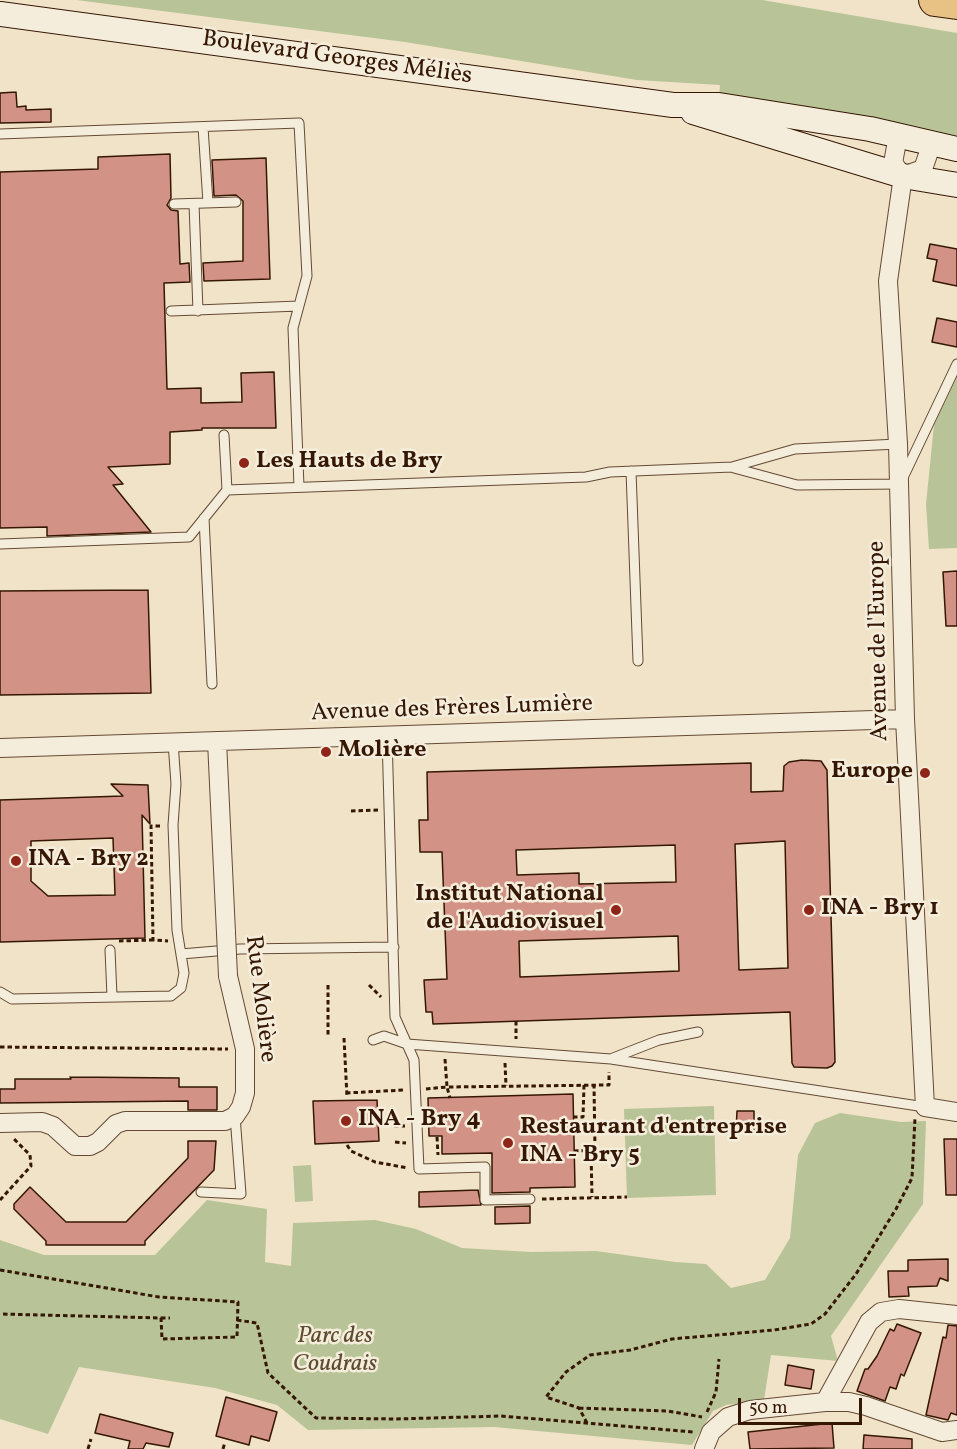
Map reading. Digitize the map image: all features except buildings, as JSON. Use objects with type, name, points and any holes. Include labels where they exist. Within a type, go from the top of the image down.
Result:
[{"type":"highway","points":[[935,0],[957,3]]},
{"type":"main road","name":"Boulevard Georges Méliès","points":[[0,14],[673,105],[719,105],[898,136],[957,149]]},
{"type":"main road","name":"Boulevard Georges Méliès","points":[[673,105],[745,130],[903,176],[957,185]]},
{"type":"street","points":[[898,136],[893,163],[903,176],[923,169],[932,143]]},
{"type":"street","name":"Avenue de l'Europe","points":[[903,176],[888,281],[900,484],[905,719],[925,1107]]},
{"type":"street","name":"Avenue des Frères Lumière","points":[[0,748],[905,719]]},
{"type":"street","name":"Rue Molière","points":[[217,741],[228,976],[245,1049],[244,1092],[241,1107],[235,1116]]},
{"type":"street","points":[[925,1107],[957,1112]]},
{"type":"street","points":[[4,1128],[42,1122],[53,1126],[75,1146],[90,1146],[98,1142],[116,1125],[125,1121],[225,1121],[235,1116]]},
{"type":"street","points":[[825,1401],[869,1322],[881,1312],[899,1309],[957,1315]]},
{"type":"street","points":[[707,1441],[728,1417],[750,1410],[825,1401],[849,1402],[866,1406],[942,1432],[957,1430]]},
{"type":"lane","points":[[0,134],[298,123],[307,276],[293,328],[298,487]]},
{"type":"lane","points":[[203,127],[208,203]]},
{"type":"lane","points":[[174,204],[236,202]]},
{"type":"lane","points":[[194,204],[198,311]]},
{"type":"lane","points":[[171,311],[299,306]]},
{"type":"lane","points":[[732,467],[797,485],[900,484],[957,364]]},
{"type":"lane","points":[[0,544],[189,537],[227,490],[224,435]]},
{"type":"lane","points":[[227,490],[586,477],[631,471],[732,467],[795,449],[898,444]]},
{"type":"lane","points":[[631,471],[638,661]]},
{"type":"lane","points":[[204,518],[212,684]]},
{"type":"lane","points":[[387,736],[395,1017],[414,1060],[419,1089],[419,1169],[485,1167],[485,1200],[530,1200]]},
{"type":"lane","points":[[0,992],[12,999],[171,996],[184,982],[179,939],[173,825],[176,784],[172,742]]},
{"type":"lane","points":[[181,954],[240,949],[394,947]]},
{"type":"lane","points":[[110,950],[112,996]]},
{"type":"lane","points":[[610,1063],[659,1040],[698,1032]]},
{"type":"lane","points":[[373,1040],[384,1036],[406,1044],[610,1063],[925,1107]]},
{"type":"lane","points":[[201,1192],[241,1194],[235,1116]]},
{"type":"path","points":[[351,811],[374,810]]},
{"type":"path","points":[[153,940],[151,826],[173,825]]},
{"type":"path","points":[[110,950],[110,941],[179,939]]},
{"type":"path","points":[[328,985],[328,1037]]},
{"type":"path","points":[[516,1021],[516,1039]]},
{"type":"path","points":[[344,1038],[346,1095],[447,1087],[609,1085],[610,1063]]},
{"type":"path","points":[[444,1046],[450,1098]]},
{"type":"path","points":[[0,1047],[245,1049]]},
{"type":"path","points":[[506,1059],[506,1086]]},
{"type":"path","points":[[573,1117],[583,1117],[584,1085]]},
{"type":"path","points":[[574,1151],[596,1150],[594,1085]]},
{"type":"path","points":[[719,1359],[716,1392],[704,1418],[668,1411],[579,1408],[546,1397],[566,1372],[590,1355],[630,1350],[672,1339],[774,1330],[811,1324],[825,1314],[856,1274],[912,1178],[914,1121],[925,1107]]},
{"type":"path","points":[[394,1126],[405,1126]]},
{"type":"path","points":[[0,1200],[31,1166],[30,1155],[4,1128]]},
{"type":"path","points":[[437,1137],[438,1169]]},
{"type":"path","points":[[395,1143],[406,1143]]},
{"type":"path","points":[[347,1145],[351,1150],[375,1162],[419,1169]]},
{"type":"path","points":[[591,1150],[592,1197]]},
{"type":"path","points":[[530,1200],[627,1197]]},
{"type":"path","points":[[0,1270],[159,1297],[238,1302],[237,1337],[162,1340],[161,1318]]},
{"type":"path","points":[[0,1314],[170,1318]]},
{"type":"path","points":[[237,1320],[257,1323],[268,1373],[315,1418],[396,1419],[501,1416],[587,1423],[707,1441]]},
{"type":"path","points":[[579,1408],[587,1423]]},
{"type":"path","points":[[88,1449],[91,1439]]},
{"type":"path","points":[[223,1449],[225,1442]]},
{"type":"green space","points":[[76,0],[762,0],[957,33],[957,137],[719,96],[720,85],[637,80],[405,42]]},
{"type":"green space","points":[[957,377],[957,548],[929,549],[926,504],[934,425]]},
{"type":"green space","points":[[714,1106],[716,1195],[627,1198],[624,1109]]},
{"type":"green space","name":"Parc des Coudrais","points":[[840,1113],[901,1122],[926,1121],[923,1204],[831,1336],[838,1361],[771,1355],[764,1400],[726,1405],[713,1411],[692,1445],[494,1427],[308,1430],[277,1405],[215,1388],[79,1367],[48,1434],[0,1419],[0,1240],[44,1255],[155,1255],[207,1200],[267,1209],[265,1262],[291,1266],[293,1223],[375,1220],[416,1229],[462,1248],[531,1252],[596,1251],[706,1264],[731,1288],[765,1280],[790,1238],[798,1155],[815,1123]]},
{"type":"green space","points":[[311,1165],[313,1201],[295,1202],[293,1166]]},
{"type":"place","name":"Les Hauts de Bry","points":[[244,463]]},
{"type":"place","name":"Molière","points":[[326,752]]},
{"type":"place","name":"Europe","points":[[925,773]]},
{"type":"place","name":"INA - Bry 2","points":[[16,861]]},
{"type":"place","name":"Institut National de l'Audiovisuel","points":[[616,910]]},
{"type":"place","name":"INA - Bry 1","points":[[809,910]]},
{"type":"place","name":"INA - Bry 4","points":[[346,1121]]},
{"type":"place","name":"Restaurant d'entreprise INA - Bry 5","points":[[508,1143]]}]
